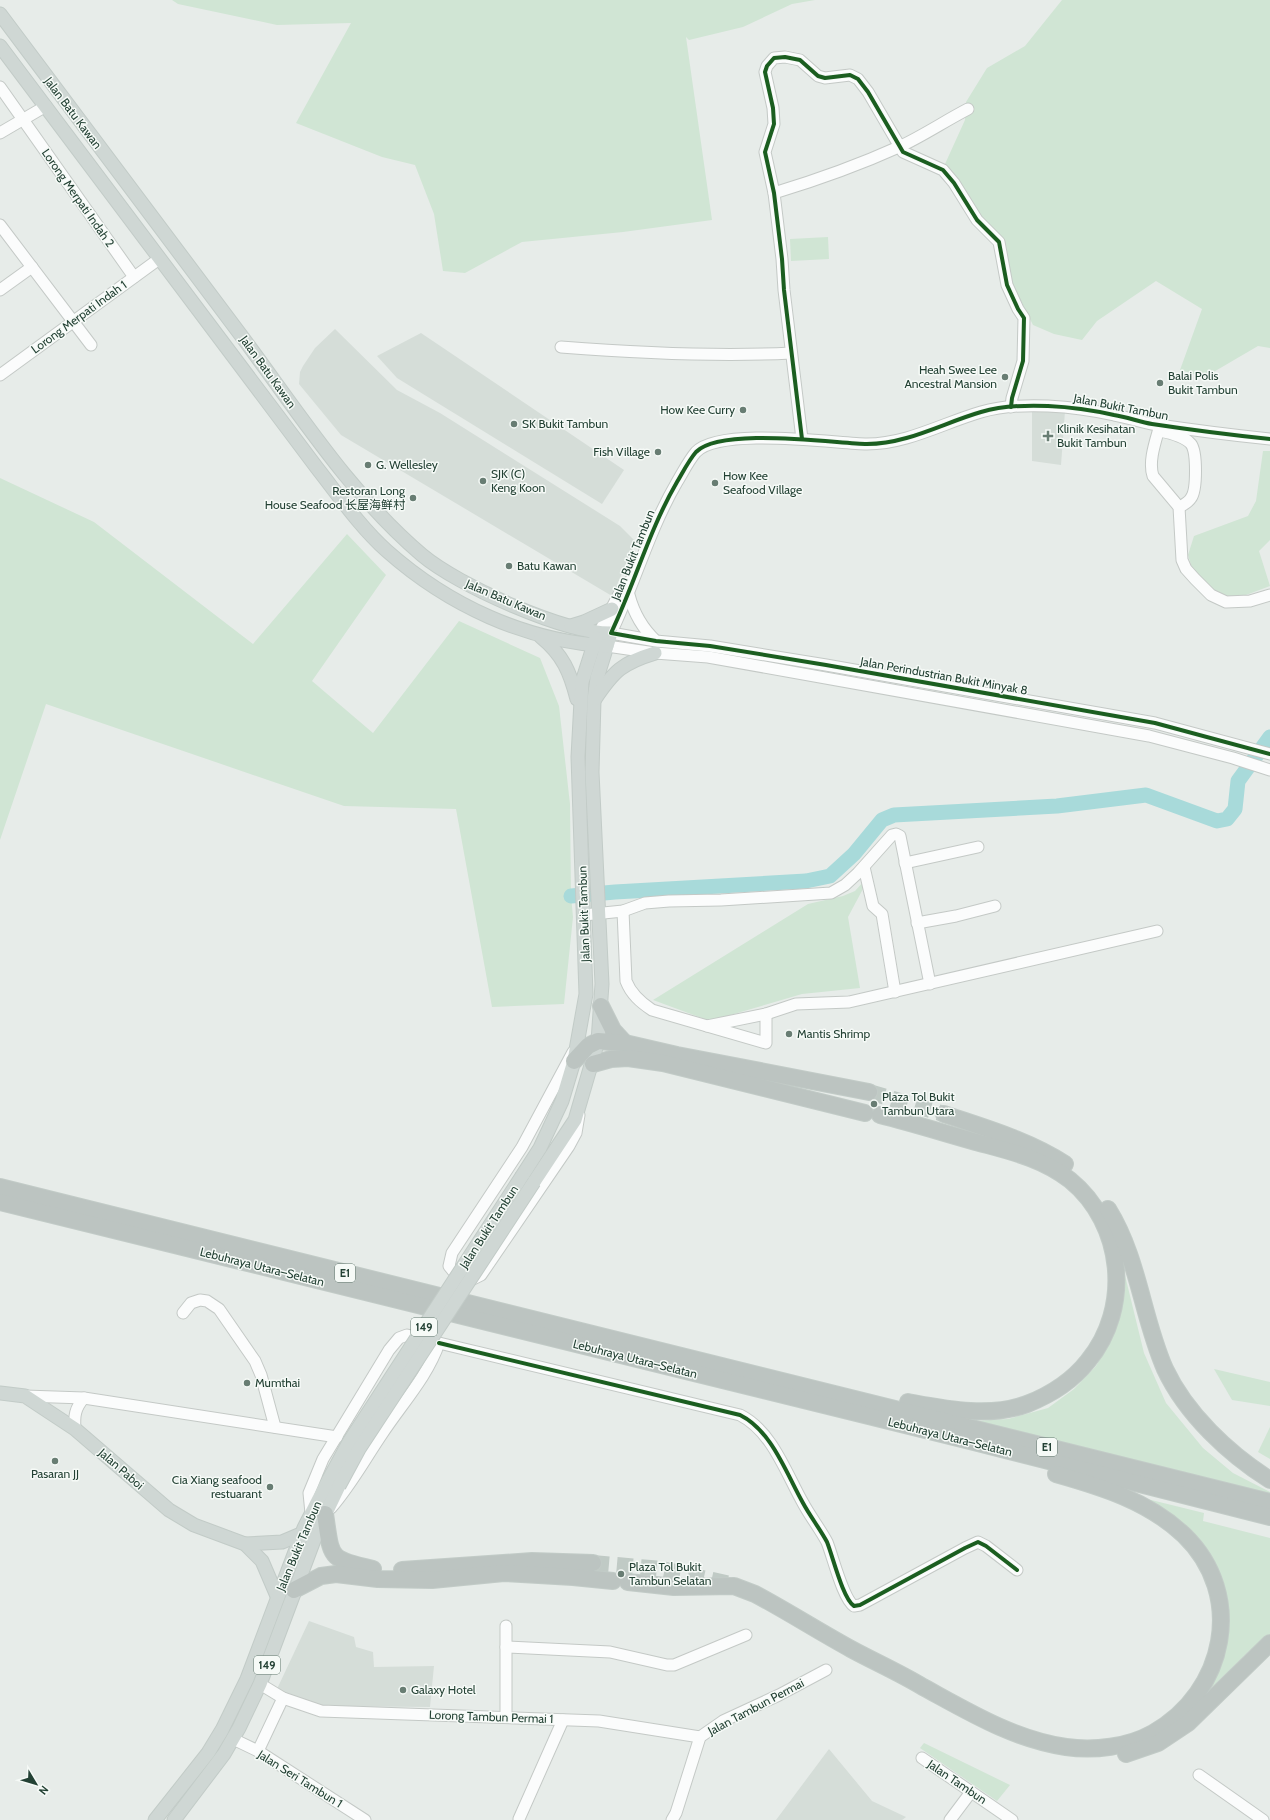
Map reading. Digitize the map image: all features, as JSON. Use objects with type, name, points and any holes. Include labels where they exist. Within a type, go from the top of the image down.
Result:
[{"type":"highway","points":[[601,1006],[613,1030],[625,1043]]},
{"type":"highway","points":[[574,1061],[588,1046],[598,1041],[625,1043],[677,1055],[869,1092]]},
{"type":"highway","points":[[593,1064],[611,1059],[628,1058],[663,1064],[872,1114],[1022,1155],[1047,1166],[1070,1181],[1092,1203],[1108,1232],[1116,1270],[1115,1305],[1107,1329],[1089,1361],[1061,1386],[1026,1404],[1003,1410],[978,1411],[936,1408],[880,1397],[825,1392]]},
{"type":"highway","points":[[944,1114],[984,1126],[1046,1153],[1077,1173],[1095,1190],[1116,1222],[1130,1254],[1166,1369],[1176,1387],[1198,1417],[1224,1447],[1270,1480]]},
{"type":"highway","name":"Lebuhraya Utara–Selatan","points":[[0,1187],[1270,1502]]},
{"type":"highway","name":"Lebuhraya Utara–Selatan","points":[[0,1202],[970,1441],[1270,1517]]},
{"type":"highway","points":[[294,1590],[321,1576],[336,1574],[378,1579],[432,1580],[504,1573],[557,1576],[674,1587],[734,1586],[775,1604],[850,1649],[994,1725],[1032,1740],[1066,1747],[1103,1747],[1136,1741],[1152,1734],[1186,1708],[1204,1685],[1211,1671],[1219,1645],[1222,1619],[1220,1600],[1204,1560],[1184,1535],[1164,1519],[1127,1497],[1022,1464],[970,1441]]},
{"type":"highway","points":[[318,1514],[328,1542],[337,1557],[342,1562],[378,1571],[532,1561],[566,1560],[593,1563]]},
{"type":"highway","points":[[850,1649],[915,1694],[991,1736],[1052,1756],[1093,1758],[1124,1755],[1141,1750],[1170,1735],[1193,1718],[1270,1643]]},
{"type":"main road","name":"Jalan Batu Kawan","points":[[0,14],[242,336],[288,402],[376,512],[425,557],[456,578],[527,611],[603,639]]},
{"type":"main road","name":"Jalan Batu Kawan","points":[[0,46],[159,259],[340,497],[364,528],[387,551],[435,588],[465,607],[503,623],[564,641],[603,639]]},
{"type":"main road","points":[[571,626],[584,622],[612,609]]},
{"type":"main road","points":[[536,633],[552,646],[562,658],[570,674],[579,707]]},
{"type":"main road","name":"Jalan Bukit Tambun","points":[[174,1820],[203,1783],[233,1739],[260,1684],[294,1590],[318,1514],[334,1483],[359,1449],[528,1179],[570,1128],[583,1095],[593,1064],[598,1041],[602,984],[592,772],[594,700],[603,639]]},
{"type":"main road","name":"Jalan Bukit Tambun","points":[[528,1179],[554,1120],[574,1061],[586,994],[578,780],[579,707],[582,682],[603,639]]},
{"type":"main road","points":[[594,700],[608,680],[621,666],[639,658],[656,647]]},
{"type":"main road","name":"Jalan Paboi","points":[[0,1393],[25,1396],[76,1429],[169,1510],[194,1525],[245,1544],[282,1542],[301,1534]]},
{"type":"main road","name":"Jalan Bukit Tambun","points":[[155,1820],[208,1753],[222,1730],[247,1679],[301,1534],[318,1514]]},
{"type":"main road","name":"Jalan Paboi","points":[[245,1544],[262,1561],[278,1596]]},
{"type":"street","points":[[802,439],[774,194],[765,152],[774,124],[773,108],[766,72],[769,62],[774,58],[796,58],[818,76],[824,78],[850,75],[858,79],[868,92],[903,152],[943,170],[954,183],[961,197],[977,220],[999,242],[1007,285],[1018,309],[1024,318],[1023,361],[1012,398],[1011,407]]},
{"type":"street","name":"Lorong Merpati Indah 2","points":[[0,87],[134,276]]},
{"type":"street","points":[[0,133],[46,106]]},
{"type":"street","points":[[774,194],[839,173],[900,146],[936,128],[968,109]]},
{"type":"street","points":[[0,225],[91,345]]},
{"type":"street","name":"Lorong Merpati Indah 1","points":[[0,375],[159,259]]},
{"type":"street","points":[[0,290],[32,267]]},
{"type":"street","points":[[561,347],[645,354],[735,356],[791,353]]},
{"type":"street","name":"Jalan Bukit Tambun","points":[[603,639],[629,595],[633,578],[649,537],[670,495],[697,451],[708,444],[721,440],[802,439],[869,444],[889,442],[931,430],[981,412],[1011,407],[1046,406],[1075,408],[1160,428],[1270,439]]},
{"type":"street","points":[[1179,507],[1191,498],[1194,492],[1194,450],[1189,442],[1160,428],[1151,463],[1151,471],[1153,476],[1179,507],[1182,560],[1186,569],[1211,595],[1226,602],[1250,600],[1270,596]]},
{"type":"street","name":"Jalan Bukit Tambun","points":[[603,639],[612,609],[620,592],[633,578]]},
{"type":"street","points":[[629,595],[634,612],[656,647]]},
{"type":"street","name":"Jalan Perindustrian Bukit Minyak 8","points":[[603,639],[656,647],[1149,736],[1233,758],[1270,770]]},
{"type":"street","name":"Jalan Perindustrian Bukit Minyak 8","points":[[656,647],[710,646],[818,663],[1155,723],[1270,754]]},
{"type":"street","points":[[584,910],[623,911],[645,903],[668,901],[721,900],[831,893],[846,884],[864,867],[892,835],[896,834],[900,836],[930,984]]},
{"type":"street","points":[[905,862],[978,847]]},
{"type":"street","points":[[864,867],[873,906],[882,914],[895,992]]},
{"type":"street","points":[[917,923],[956,916],[994,906]]},
{"type":"street","points":[[623,911],[626,980],[630,991],[652,1010],[766,1043],[766,1014]]},
{"type":"street","points":[[707,1026],[766,1014],[796,1004],[850,1002],[1157,931]]},
{"type":"street","points":[[577,1045],[522,1147],[452,1253],[449,1266],[457,1276],[467,1282],[481,1275],[576,1133],[583,1095]]},
{"type":"street","points":[[183,1313],[192,1303],[200,1300],[207,1301],[219,1309],[245,1345],[258,1368],[275,1427]]},
{"type":"street","points":[[439,1343],[431,1362],[380,1436],[345,1492],[318,1514],[309,1493],[323,1459],[389,1350],[399,1338],[407,1335],[740,1415],[748,1419],[760,1430],[778,1456],[826,1542],[846,1597],[854,1606],[860,1605],[978,1542],[986,1546],[1017,1570]]},
{"type":"street","points":[[25,1396],[84,1398],[337,1437]]},
{"type":"street","points":[[76,1429],[74,1417],[76,1409],[84,1398]]},
{"type":"street","points":[[506,1626],[506,1716]]},
{"type":"street","points":[[506,1647],[610,1652],[667,1665],[674,1665],[746,1635]]},
{"type":"street","name":"Jalan Tambun Permai","points":[[672,1820],[676,1813],[700,1737],[723,1721],[779,1696],[826,1670]]},
{"type":"street","name":"Lorong Tambun Permai 1","points":[[260,1684],[283,1698],[321,1711],[506,1716],[599,1721],[700,1737]]},
{"type":"street","points":[[258,1751],[283,1698]]},
{"type":"street","points":[[519,1819],[563,1720]]},
{"type":"street","name":"Jalan Seri Tambun 1","points":[[233,1739],[258,1751],[365,1820]]},
{"type":"street","name":"Jalan Tambun","points":[[922,1758],[1012,1820]]},
{"type":"street","points":[[1199,1775],[1263,1820]]},
{"type":"street","points":[[950,1820],[971,1792]]},
{"type":"shaded area","name":"SJK (C) Keng Koon","points":[[335,329],[397,390],[440,413],[620,526],[636,542],[612,596],[341,435],[299,384],[300,372],[303,366],[315,348]]},
{"type":"shaded area","name":"SK Bukit Tambun","points":[[421,333],[624,470],[602,504],[397,378],[377,356]]},
{"type":"shaded area","name":"Klinik Kesihatan Bukit Tambun","points":[[1032,409],[1065,411],[1061,465],[1032,461]]},
{"type":"shaded area","points":[[309,1621],[354,1637],[356,1647],[373,1652],[374,1667],[434,1666],[430,1707],[320,1706],[277,1689]]},
{"type":"shaded area","points":[[829,1749],[872,1801],[906,1817],[902,1820],[776,1820]]},
{"type":"green space","points":[[172,0],[815,0],[792,4],[743,27],[689,40],[686,37],[712,220],[623,232],[522,242],[465,273],[443,271],[434,214],[415,165],[382,157],[296,123],[351,23],[277,25],[178,4]]},
{"type":"green space","points":[[1062,0],[1270,0],[1270,348],[1258,346],[1205,377],[1180,370],[1202,309],[1156,281],[1097,321],[1082,340],[1054,334],[1033,325],[1008,275],[1006,245],[981,216],[945,164],[965,120],[966,102],[987,68],[1025,46]]},
{"type":"green space","points":[[828,237],[829,259],[791,261],[790,239]]},
{"type":"green space","points":[[1263,451],[1270,451],[1270,540],[1259,551],[1270,586],[1238,598],[1225,597],[1215,591],[1192,568],[1188,555],[1194,536],[1248,516],[1256,501]]},
{"type":"green space","points":[[0,478],[94,522],[253,644],[347,534],[386,575],[312,681],[373,733],[459,621],[540,658],[559,706],[570,804],[571,896],[573,917],[564,1004],[492,1007],[456,809],[344,806],[46,704],[0,840]]},
{"type":"green space","points":[[872,872],[848,917],[860,988],[802,994],[710,1021],[653,1000],[808,904],[843,896],[855,891]]},
{"type":"green space","points":[[1121,1259],[1144,1353],[1166,1403],[1203,1448],[1233,1473],[1270,1492],[1270,1494],[973,1421],[1008,1419],[1048,1408],[1074,1389],[1096,1366],[1113,1336],[1123,1303]]},
{"type":"green space","points":[[1214,1369],[1270,1382],[1270,1406],[1232,1400]]},
{"type":"green space","points":[[1270,1427],[1270,1459],[1258,1452]]},
{"type":"green space","points":[[1139,1497],[1204,1513],[1203,1521],[1270,1538],[1270,1634],[1248,1652],[1201,1698],[1216,1670],[1215,1569]]},
{"type":"green space","points":[[924,1743],[1010,1785],[997,1801],[920,1748]]},
{"type":"waterway","points":[[571,896],[806,881],[830,876],[854,854],[882,820],[894,815],[1057,806],[1146,795],[1217,821],[1227,819],[1235,809],[1238,781],[1270,737]]},
{"type":"tunnel","points":[[869,1092],[944,1114]]},
{"type":"tunnel","points":[[593,1563],[662,1569],[730,1584]]},
{"type":"cycle path","points":[[802,439],[774,193],[765,152],[774,124],[773,108],[765,72],[767,66],[774,58],[785,57],[800,60],[818,76],[825,78],[850,75],[858,79],[868,92],[903,152],[943,170],[954,183],[977,220],[999,242],[1007,285],[1018,309],[1024,318],[1023,361],[1012,398],[1011,407]]},
{"type":"cycle path","points":[[1270,439],[1152,424],[1081,409],[1056,406],[1014,406],[981,412],[911,437],[882,443],[867,444],[778,438],[752,438],[728,440],[709,444],[693,455],[667,500],[611,633],[656,641],[710,646],[826,665],[1155,723],[1270,754]]},
{"type":"cycle path","points":[[439,1343],[740,1415],[751,1422],[770,1442],[806,1508],[827,1542],[842,1587],[850,1602],[854,1606],[860,1605],[978,1542],[986,1546],[1017,1570]]},
{"type":"place","name":"Heah Swee Lee Ancestral Mansion","points":[[1005,377]]},
{"type":"place","name":"Balai Polis Bukit Tambun","points":[[1160,383]]},
{"type":"place","name":"How Kee Curry","points":[[743,410]]},
{"type":"place","name":"SK Bukit Tambun","points":[[514,424]]},
{"type":"place","name":"Klinik Kesihatan Bukit Tambun","points":[[1048,436]]},
{"type":"place","name":"Fish Village","points":[[658,452]]},
{"type":"place","name":"G. Wellesley","points":[[368,465]]},
{"type":"place","name":"SJK (C) Keng Koon","points":[[483,481]]},
{"type":"place","name":"How Kee Seafood Village","points":[[715,483]]},
{"type":"place","name":"Restoran Long House Seafood 长屋海鲜村","points":[[413,498]]},
{"type":"place","name":"Batu Kawan","points":[[509,566]]},
{"type":"place","name":"Mantis Shrimp","points":[[789,1034]]},
{"type":"place","name":"Plaza Tol Bukit Tambun Utara","points":[[874,1104]]},
{"type":"place","name":"Mumthai","points":[[247,1383]]},
{"type":"place","name":"Pasaran JJ","points":[[55,1461]]},
{"type":"place","name":"Cia Xiang seafood restuarant","points":[[270,1487]]},
{"type":"place","name":"Plaza Tol Bukit Tambun Selatan","points":[[621,1574]]},
{"type":"place","name":"Galaxy Hotel","points":[[403,1690]]}]
